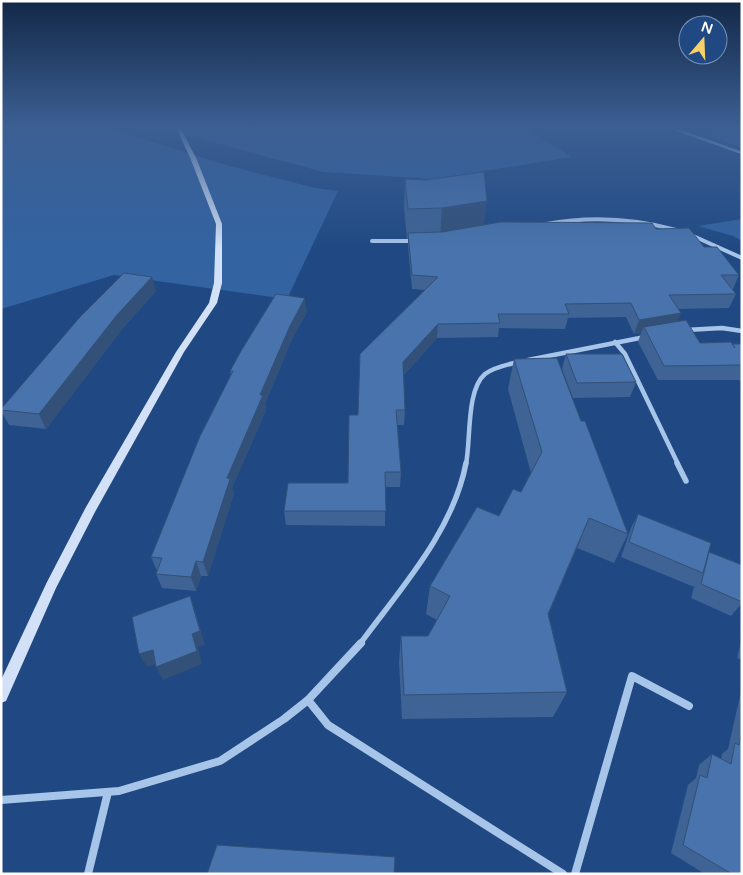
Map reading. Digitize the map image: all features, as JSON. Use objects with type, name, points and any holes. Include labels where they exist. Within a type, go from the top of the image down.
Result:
[{"type":"street","points":[[1,696],[51,586],[95,501],[180,352],[213,303],[218,283],[219,224],[198,168]]},
{"type":"street","points":[[537,226],[571,219],[632,220],[666,227],[699,238],[742,258]]},
{"type":"street","points":[[372,241],[421,242]]},
{"type":"street","points":[[680,331],[722,328],[742,331]]},
{"type":"street","points":[[1,800],[108,792],[220,760],[284,719],[308,700],[359,646],[437,537],[454,502],[464,475],[470,443],[470,407],[475,389],[484,375],[512,363],[652,336]]},
{"type":"street","points":[[614,342],[625,354],[686,481]]},
{"type":"street","points":[[575,874],[632,676],[689,706]]},
{"type":"street","points":[[308,700],[328,726],[563,874]]},
{"type":"street","points":[[88,874],[108,792]]},
{"type":"shaded area","points":[[1,168],[237,168],[315,188],[338,191],[287,299],[114,275],[1,309]]},
{"type":"shaded area","points":[[309,168],[504,168],[433,179],[324,172]]},
{"type":"shaded area","points":[[742,219],[742,241],[733,236],[698,226]]},
{"type":"building","points":[[484,172],[487,201],[442,208],[408,209],[405,179],[425,180]]},
{"type":"building","points":[[501,222],[652,223],[656,229],[689,228],[704,247],[717,247],[739,275],[721,275],[736,294],[669,295],[681,313],[639,320],[631,303],[565,304],[569,314],[498,314],[500,323],[438,324],[403,362],[405,410],[396,410],[401,472],[385,472],[386,511],[284,511],[288,483],[348,483],[349,415],[358,415],[360,354],[438,277],[412,275],[408,233],[442,232]]},
{"type":"building","points":[[124,273],[152,277],[117,315],[39,414],[1,410],[80,317]]},
{"type":"building","points":[[276,294],[305,298],[290,326],[260,395],[263,395],[227,478],[230,479],[203,562],[196,561],[191,577],[156,574],[162,558],[151,557],[200,436],[233,371],[230,371]]},
{"type":"building","points":[[686,320],[700,343],[731,342],[732,344],[742,344],[742,365],[664,366],[644,327]]},
{"type":"building","points":[[566,354],[622,354],[636,382],[577,383]]},
{"type":"building","points":[[557,358],[581,421],[585,421],[628,534],[589,518],[548,614],[567,692],[404,695],[401,636],[428,636],[450,596],[430,586],[477,507],[499,516],[513,489],[521,492],[542,452],[514,359]]},
{"type":"building","points":[[638,514],[711,543],[703,573],[629,542]]},
{"type":"building","points":[[709,552],[742,565],[742,602],[701,584]]},
{"type":"building","points":[[190,596],[200,631],[192,634],[197,651],[156,667],[153,650],[139,654],[132,617]]},
{"type":"building","points":[[742,734],[742,874],[732,874],[683,845],[700,775],[707,778],[712,754],[731,764],[735,743],[739,745]]},
{"type":"building","points":[[217,845],[395,857],[394,874],[207,874]]}]
